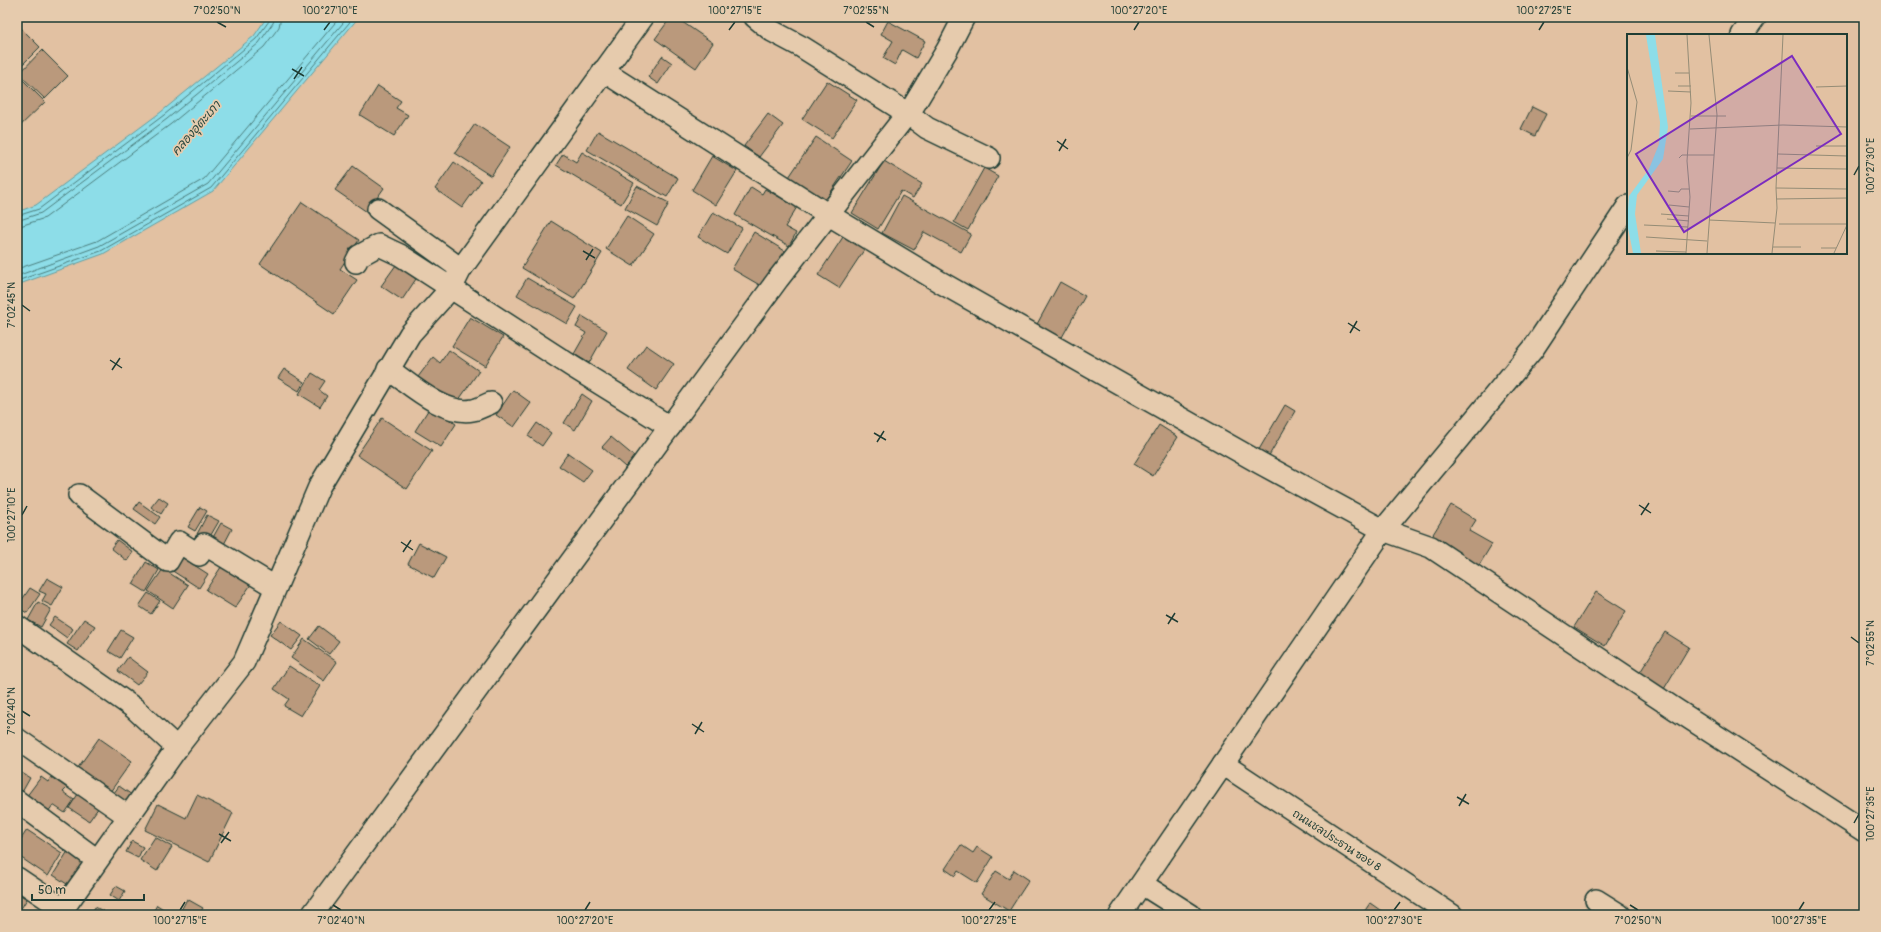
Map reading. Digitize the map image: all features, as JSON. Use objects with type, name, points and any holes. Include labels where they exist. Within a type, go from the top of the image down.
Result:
[{"type":"street","points":[[17,878],[61,912],[177,748],[244,662],[275,586],[319,487],[388,369],[410,334],[457,278],[602,71],[643,17]]},
{"type":"street","points":[[755,17],[772,31],[907,113],[927,128],[989,158]]},
{"type":"street","points":[[312,915],[778,279],[907,113],[948,50],[964,17]]},
{"type":"street","points":[[1743,34],[1754,17]]},
{"type":"street","points":[[602,71],[940,282],[1260,463],[1383,530],[1432,548],[1675,710],[1864,831]]},
{"type":"street","points":[[1120,915],[1383,530],[1533,349],[1627,208]]},
{"type":"street","points":[[378,209],[457,278],[573,367],[670,427]]},
{"type":"street","points":[[356,262],[359,256],[379,245],[457,278]]},
{"type":"street","points":[[388,369],[432,400],[453,410],[473,410],[491,403]]},
{"type":"street","points":[[79,495],[168,561],[179,542],[199,555],[204,544],[275,586]]},
{"type":"street","points":[[17,626],[134,708],[177,748]]},
{"type":"street","points":[[17,739],[128,816]]},
{"type":"street","name":"ถนนชลประธาน ซอย 8","points":[[1223,764],[1452,915]]},
{"type":"street","points":[[17,801],[97,860]]},
{"type":"street","points":[[1142,884],[1191,915]]},
{"type":"street","points":[[1596,900],[1620,915]]},
{"type":"water","name":"คลองอุ่ตะเภา","points":[[267,17],[359,17],[213,191],[103,254],[17,285],[17,212],[36,205],[161,112],[254,36]]},
{"type":"building","points":[[671,17],[675,17],[713,43],[696,68],[655,39]]},
{"type":"building","points":[[888,21],[925,41],[916,58],[902,50],[895,65],[883,58],[893,41],[881,34]]},
{"type":"building","points":[[17,24],[40,47],[17,70]]},
{"type":"building","points":[[42,50],[68,76],[45,99],[19,74]]},
{"type":"building","points":[[662,56],[672,63],[658,84],[648,77]]},
{"type":"building","points":[[17,74],[45,102],[17,129]]},
{"type":"building","points":[[827,81],[857,100],[832,138],[802,119]]},
{"type":"building","points":[[378,86],[401,101],[396,108],[408,115],[394,136],[360,115]]},
{"type":"building","points":[[1532,107],[1546,114],[1535,136],[1521,129]]},
{"type":"building","points":[[768,114],[783,125],[759,157],[744,146]]},
{"type":"building","points":[[475,124],[510,147],[491,176],[455,153]]},
{"type":"building","points":[[598,131],[678,178],[667,197],[587,150]]},
{"type":"building","points":[[816,137],[852,161],[824,202],[789,177]]},
{"type":"building","points":[[582,152],[634,183],[621,204],[556,165],[563,154],[576,162]]},
{"type":"building","points":[[712,156],[737,171],[716,205],[692,190]]},
{"type":"building","points":[[884,161],[922,184],[913,198],[901,191],[878,229],[852,213]]},
{"type":"building","points":[[454,162],[481,181],[462,208],[435,189]]},
{"type":"building","points":[[353,166],[384,188],[367,212],[335,190]]},
{"type":"building","points":[[984,168],[998,176],[968,230],[954,222]]},
{"type":"building","points":[[637,186],[669,203],[657,226],[625,208]]},
{"type":"building","points":[[751,187],[762,194],[765,189],[797,207],[785,227],[796,233],[789,246],[735,215]]},
{"type":"building","points":[[902,196],[971,234],[961,252],[924,232],[914,250],[882,233]]},
{"type":"building","points":[[302,202],[359,240],[340,269],[357,280],[334,314],[260,264]]},
{"type":"building","points":[[713,212],[742,228],[727,254],[698,237]]},
{"type":"building","points":[[627,216],[654,234],[633,266],[606,249]]},
{"type":"building","points":[[551,221],[602,253],[574,299],[522,268]]},
{"type":"building","points":[[754,232],[785,251],[763,287],[732,269]]},
{"type":"building","points":[[845,234],[866,247],[839,288],[818,275]]},
{"type":"building","points":[[396,265],[416,279],[402,300],[381,286]]},
{"type":"building","points":[[527,278],[577,307],[567,324],[517,295]]},
{"type":"building","points":[[1060,282],[1085,296],[1061,339],[1036,326]]},
{"type":"building","points":[[582,316],[607,331],[589,363],[574,354],[586,333],[576,327]]},
{"type":"building","points":[[470,317],[503,337],[485,366],[452,346]]},
{"type":"building","points":[[646,345],[674,364],[656,390],[628,370]]},
{"type":"building","points":[[449,350],[479,371],[456,404],[418,377],[433,357],[440,363]]},
{"type":"building","points":[[284,369],[304,382],[299,391],[278,378]]},
{"type":"building","points":[[312,373],[325,381],[319,390],[327,396],[320,407],[299,394]]},
{"type":"building","points":[[513,390],[531,403],[514,427],[496,415]]},
{"type":"building","points":[[582,394],[592,401],[575,430],[564,423]]},
{"type":"building","points":[[1285,405],[1295,411],[1267,459],[1257,453]]},
{"type":"building","points":[[430,407],[456,424],[441,447],[415,431]]},
{"type":"building","points":[[382,418],[432,451],[407,489],[357,455]]},
{"type":"building","points":[[537,423],[551,433],[542,446],[528,436]]},
{"type":"building","points":[[1159,425],[1178,437],[1153,476],[1134,464]]},
{"type":"building","points":[[611,437],[635,457],[625,467],[602,447]]},
{"type":"building","points":[[568,453],[592,470],[583,482],[559,466]]},
{"type":"building","points":[[159,497],[168,503],[161,514],[151,507]]},
{"type":"building","points":[[139,502],[160,517],[155,524],[134,509]]},
{"type":"building","points":[[1451,505],[1476,520],[1469,531],[1492,544],[1478,567],[1430,539]]},
{"type":"building","points":[[200,507],[207,511],[195,531],[188,527]]},
{"type":"building","points":[[207,515],[219,521],[208,540],[197,534]]},
{"type":"building","points":[[221,523],[232,529],[222,548],[211,541]]},
{"type":"building","points":[[117,540],[133,552],[127,561],[111,548]]},
{"type":"building","points":[[419,543],[446,557],[434,578],[408,564]]},
{"type":"building","points":[[180,556],[208,574],[199,588],[171,570]]},
{"type":"building","points":[[225,561],[254,580],[235,608],[206,590]]},
{"type":"building","points":[[146,562],[159,570],[146,592],[133,584]]},
{"type":"building","points":[[163,569],[188,585],[173,608],[148,591]]},
{"type":"building","points":[[47,578],[63,587],[52,606],[42,601],[46,594],[39,591]]},
{"type":"building","points":[[30,588],[40,594],[27,613],[17,607]]},
{"type":"building","points":[[1596,592],[1626,611],[1605,646],[1574,627]]},
{"type":"building","points":[[148,593],[160,601],[151,614],[139,606]]},
{"type":"building","points":[[38,602],[51,609],[41,627],[28,620]]},
{"type":"building","points":[[55,617],[73,629],[67,638],[49,625]]},
{"type":"building","points":[[84,619],[95,626],[78,651],[67,644]]},
{"type":"building","points":[[281,621],[302,636],[291,650],[270,635]]},
{"type":"building","points":[[319,626],[339,641],[329,654],[309,639]]},
{"type":"building","points":[[121,630],[133,637],[120,658],[108,651]]},
{"type":"building","points":[[1665,632],[1689,647],[1664,689],[1639,674]]},
{"type":"building","points":[[304,639],[337,662],[324,681],[291,658]]},
{"type":"building","points":[[128,657],[148,672],[137,685],[118,671]]},
{"type":"building","points":[[289,666],[320,686],[301,716],[284,706],[289,699],[274,689]]},
{"type":"building","points":[[99,738],[132,761],[110,792],[77,769]]},
{"type":"building","points":[[17,770],[30,778],[21,794],[17,792]]},
{"type":"building","points":[[41,777],[48,782],[51,777],[67,788],[63,792],[74,800],[65,813],[53,805],[48,812],[26,797]]},
{"type":"building","points":[[119,786],[132,795],[125,806],[111,797]]},
{"type":"building","points":[[78,794],[99,807],[89,821],[69,808]]},
{"type":"building","points":[[197,795],[233,813],[209,862],[145,830],[158,804],[186,818]]},
{"type":"building","points":[[27,830],[62,853],[48,876],[17,855],[17,845]]},
{"type":"building","points":[[155,837],[172,847],[157,871],[140,860]]},
{"type":"building","points":[[132,841],[143,847],[138,858],[126,852]]},
{"type":"building","points":[[961,845],[973,853],[977,847],[993,857],[977,883],[958,871],[955,876],[945,869]]},
{"type":"building","points":[[68,851],[85,861],[70,886],[53,875]]},
{"type":"building","points":[[1014,870],[1029,880],[1009,911],[981,894],[996,871],[1009,879]]},
{"type":"building","points":[[116,886],[125,891],[119,901],[110,895]]},
{"type":"building","points":[[17,893],[27,899],[17,915]]},
{"type":"building","points":[[187,899],[203,908],[199,915],[179,914]]},
{"type":"building","points":[[1370,903],[1387,915],[1362,915]]},
{"type":"building","points":[[157,905],[173,915],[151,915]]},
{"type":"building","points":[[95,907],[103,911],[101,915],[91,914]]}]
